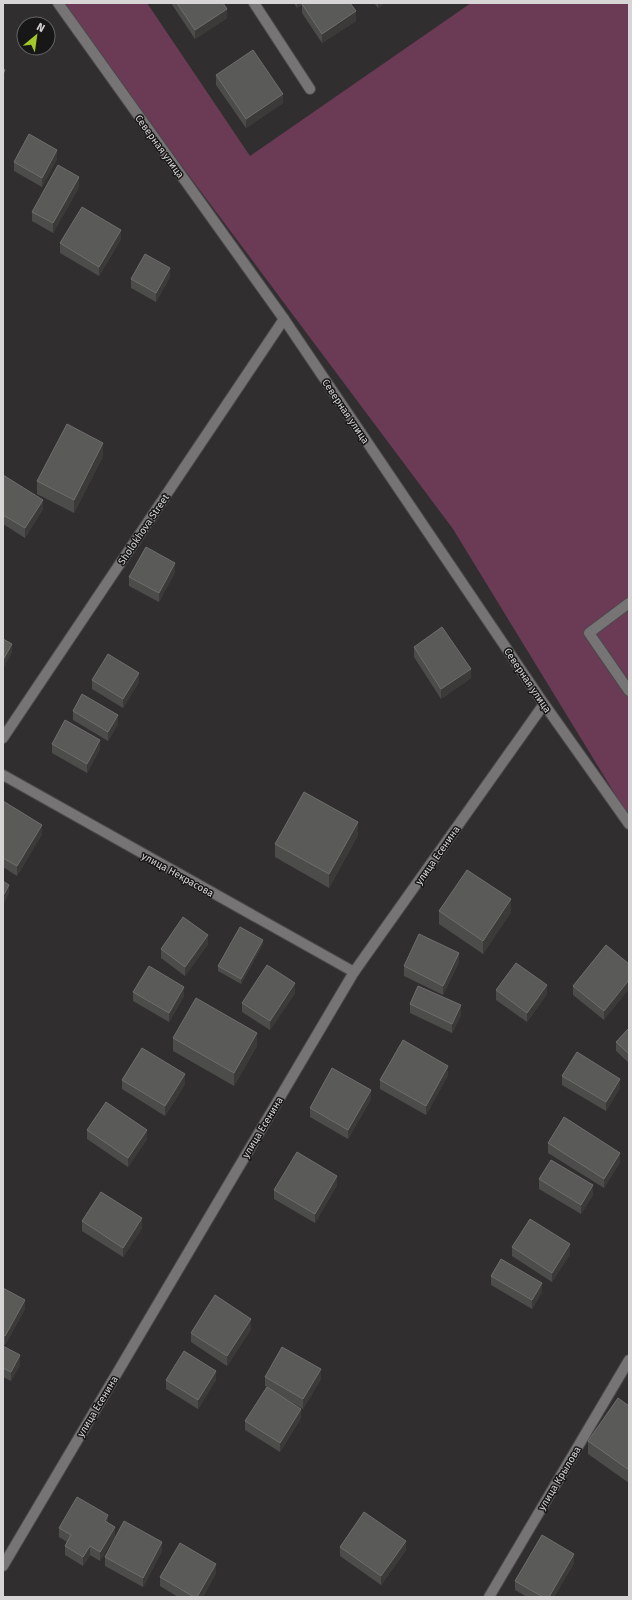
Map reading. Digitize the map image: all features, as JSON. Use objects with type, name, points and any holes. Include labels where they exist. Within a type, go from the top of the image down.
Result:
[{"type":"street","name":"Северная улица","points":[[58,3],[284,319],[544,704],[629,824]]},
{"type":"street","points":[[254,3],[310,89]]},
{"type":"street","name":"Sholokhova Street","points":[[3,738],[284,319]]},
{"type":"street","points":[[629,603],[589,633],[629,691]]},
{"type":"street","name":"улица Есенина","points":[[3,1566],[354,972],[544,704]]},
{"type":"street","name":"улица Некрасова","points":[[3,775],[354,972]]},
{"type":"street","name":"улица Крылова","points":[[489,1597],[629,1360]]},
{"type":"shaded area","points":[[60,3],[147,3],[250,156],[471,3],[629,3],[629,817],[453,529]]},
{"type":"building","points":[[177,3],[223,3],[227,9],[195,30]]},
{"type":"building","points":[[350,3],[356,11],[322,34],[302,4]]},
{"type":"building","points":[[253,50],[283,94],[246,119],[216,75]]},
{"type":"building","points":[[29,134],[57,150],[42,178],[14,162]]},
{"type":"building","points":[[58,165],[79,177],[53,223],[32,212]]},
{"type":"building","points":[[82,207],[121,230],[99,267],[60,243]]},
{"type":"building","points":[[145,254],[170,268],[156,293],[131,279]]},
{"type":"building","points":[[67,424],[103,443],[74,500],[37,481]]},
{"type":"building","points":[[3,475],[43,500],[25,528],[3,515]]},
{"type":"building","points":[[146,547],[175,563],[159,593],[129,577]]},
{"type":"building","points":[[442,627],[471,669],[441,689],[414,647]]},
{"type":"building","points":[[3,639],[12,644],[3,660]]},
{"type":"building","points":[[108,654],[139,673],[123,699],[92,680]]},
{"type":"building","points":[[82,694],[118,715],[108,732],[73,711]]},
{"type":"building","points":[[65,720],[100,740],[87,764],[52,744]]},
{"type":"building","points":[[304,792],[358,822],[329,874],[275,844]]},
{"type":"building","points":[[3,801],[42,825],[17,866],[3,858]]},
{"type":"building","points":[[467,870],[511,899],[483,941],[439,911]]},
{"type":"building","points":[[3,881],[9,885],[3,896]]},
{"type":"building","points":[[183,917],[208,935],[185,967],[161,949]]},
{"type":"building","points":[[240,927],[263,940],[241,979],[218,966]]},
{"type":"building","points":[[419,934],[459,953],[443,986],[404,966]]},
{"type":"building","points":[[606,945],[629,964],[629,980],[604,1011],[573,986]]},
{"type":"building","points":[[516,963],[547,985],[527,1013],[496,990]]},
{"type":"building","points":[[267,965],[295,983],[270,1021],[242,1003]]},
{"type":"building","points":[[149,966],[184,987],[169,1013],[133,992]]},
{"type":"building","points":[[418,986],[461,1005],[452,1024],[410,1004]]},
{"type":"building","points":[[196,998],[257,1033],[234,1073],[173,1038]]},
{"type":"building","points":[[629,1028],[629,1054],[616,1042]]},
{"type":"building","points":[[403,1040],[448,1066],[426,1106],[380,1080]]},
{"type":"building","points":[[142,1048],[185,1074],[165,1106],[122,1080]]},
{"type":"building","points":[[577,1052],[620,1079],[606,1102],[562,1076]]},
{"type":"building","points":[[332,1068],[371,1090],[348,1130],[310,1108]]},
{"type":"building","points":[[106,1102],[147,1130],[128,1158],[87,1130]]},
{"type":"building","points":[[564,1117],[620,1153],[604,1179],[548,1143]]},
{"type":"building","points":[[297,1152],[337,1176],[315,1214],[274,1190]]},
{"type":"building","points":[[551,1160],[593,1185],[581,1205],[539,1179]]},
{"type":"building","points":[[101,1192],[142,1218],[123,1248],[82,1221]]},
{"type":"building","points":[[530,1219],[570,1244],[552,1273],[512,1247]]},
{"type":"building","points":[[501,1259],[542,1283],[532,1300],[491,1276]]},
{"type":"building","points":[[3,1288],[25,1300],[5,1336],[3,1335]]},
{"type":"building","points":[[215,1295],[251,1319],[227,1356],[191,1333]]},
{"type":"building","points":[[3,1346],[20,1355],[11,1372],[3,1368]]},
{"type":"building","points":[[282,1347],[321,1369],[303,1399],[265,1377]]},
{"type":"building","points":[[184,1351],[216,1371],[198,1400],[166,1380]]},
{"type":"building","points":[[267,1387],[301,1409],[280,1443],[245,1421]]},
{"type":"building","points":[[618,1398],[629,1406],[629,1470],[588,1441]]},
{"type":"building","points":[[77,1497],[108,1515],[105,1521],[115,1527],[100,1552],[90,1546],[83,1557],[65,1546],[71,1535],[59,1528]]},
{"type":"building","points":[[364,1512],[406,1541],[381,1576],[340,1547]]},
{"type":"building","points":[[124,1521],[162,1542],[143,1578],[105,1557]]},
{"type":"building","points":[[542,1535],[574,1554],[549,1597],[543,1597],[515,1581]]},
{"type":"building","points":[[180,1543],[216,1564],[197,1597],[194,1597],[160,1577]]}]
